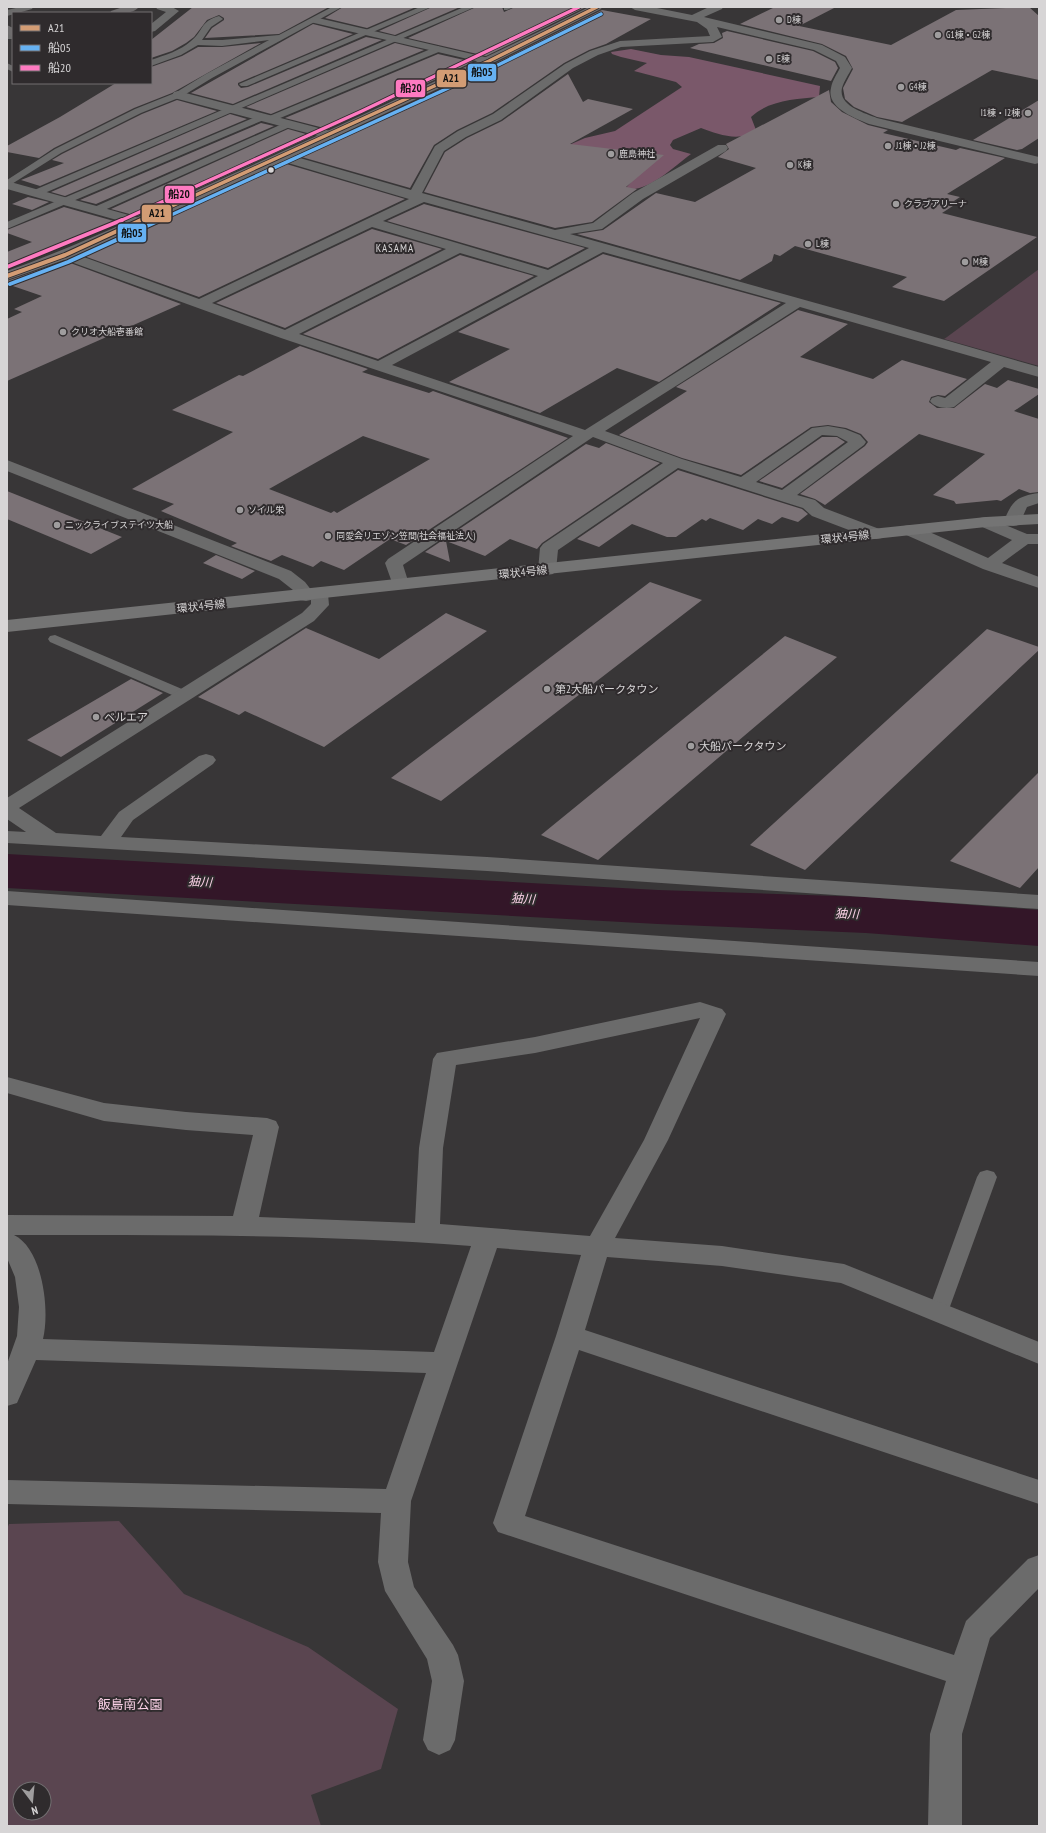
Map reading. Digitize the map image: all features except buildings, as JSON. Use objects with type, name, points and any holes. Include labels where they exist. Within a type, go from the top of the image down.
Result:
[{"type":"main road","points":[[118,12],[134,7]]},
{"type":"main road","points":[[7,276],[65,255],[282,157],[489,61],[597,7]]},
{"type":"main road","name":"環状4号線","points":[[7,626],[312,595],[400,584],[547,570],[986,522],[1039,519]]},
{"type":"street","points":[[152,28],[174,11],[161,7]]},
{"type":"street","points":[[635,7],[697,19],[808,44],[834,54],[843,62],[846,68],[836,89],[838,98],[845,107],[859,116],[873,121],[1035,160]]},
{"type":"street","points":[[697,19],[718,7]]},
{"type":"street","points":[[199,304],[370,222],[417,197],[439,149],[462,134],[497,117],[569,66],[594,53],[620,44],[656,41],[709,40],[716,38],[712,27],[697,19]]},
{"type":"street","points":[[314,20],[489,61]]},
{"type":"street","points":[[178,95],[330,135]]},
{"type":"street","points":[[551,233],[579,230],[597,226],[638,196],[722,148]]},
{"type":"street","points":[[282,157],[417,197],[602,247],[1039,372]]},
{"type":"street","points":[[7,184],[138,222]]},
{"type":"street","points":[[370,222],[550,275]]},
{"type":"street","points":[[379,366],[602,247]]},
{"type":"street","points":[[286,335],[458,248]]},
{"type":"street","points":[[65,255],[286,335],[809,504],[818,512],[876,534]]},
{"type":"street","points":[[400,584],[394,563],[589,434],[796,303]]},
{"type":"street","points":[[938,401],[948,404],[1002,361]]},
{"type":"street","points":[[743,483],[818,431],[828,430],[854,438],[858,442],[785,496]]},
{"type":"street","points":[[547,570],[549,548],[676,462]]},
{"type":"street","points":[[7,466],[285,575],[312,595],[320,605],[308,617],[7,808],[50,839]]},
{"type":"street","points":[[1013,521],[1018,506],[1026,500],[1039,498]]},
{"type":"street","points":[[986,522],[1031,539]]},
{"type":"street","points":[[910,530],[946,548],[1039,583]]},
{"type":"street","points":[[989,565],[1031,539]]},
{"type":"street","points":[[106,842],[126,816],[206,760]]},
{"type":"street","points":[[7,837],[495,864],[1039,902]]},
{"type":"street","points":[[7,898],[507,931],[865,958],[1039,969]]},
{"type":"street","points":[[426,1233],[430,1148],[445,1059],[536,1045],[700,1010],[714,1014],[656,1140],[597,1246],[570,1336],[508,1523],[965,1673]]},
{"type":"street","points":[[7,1086],[104,1112],[186,1121],[267,1127],[244,1226]]},
{"type":"street","points":[[7,1225],[244,1226],[426,1233],[722,1256],[844,1274],[1039,1353]]},
{"type":"street","points":[[439,1740],[448,1681],[442,1655],[400,1591],[393,1562],[396,1501],[487,1238]]},
{"type":"street","points":[[7,1242],[16,1249],[26,1270],[32,1295],[32,1318],[27,1349],[9,1384]]},
{"type":"street","points":[[570,1336],[1039,1492]]},
{"type":"street","points":[[27,1349],[444,1363]]},
{"type":"street","points":[[7,1492],[396,1501]]},
{"type":"street","points":[[945,1826],[946,1734],[977,1631],[1039,1568]]},
{"type":"lane","points":[[7,12],[29,7]]},
{"type":"lane","points":[[7,184],[65,148],[138,110],[178,95],[209,76],[338,7]]},
{"type":"lane","points":[[244,84],[427,7]]},
{"type":"lane","points":[[36,193],[471,7]]},
{"type":"lane","points":[[196,42],[202,31],[214,20],[219,19]]},
{"type":"lane","points":[[152,64],[196,42],[222,43],[284,36]]},
{"type":"lane","points":[[7,226],[266,118],[438,49]]},
{"type":"lane","points":[[96,210],[289,124]]},
{"type":"lane","points":[[55,639],[184,695]]},
{"type":"lane","points":[[938,1312],[987,1177]]},
{"type":"green space","points":[[1039,269],[1039,366],[944,339],[947,337]]},
{"type":"green space","name":"飯島南公園","points":[[119,1521],[184,1594],[308,1647],[398,1709],[381,1769],[311,1795],[321,1826],[7,1826],[7,1529],[9,1524]]},
{"type":"shaded area","points":[[631,49],[661,55],[689,57],[820,86],[819,97],[783,101],[758,111],[751,117],[756,130],[750,134],[736,137],[722,135],[701,128],[673,140],[670,145],[673,149],[691,154],[660,178],[651,183],[643,187],[624,190],[633,180],[569,145],[585,138],[615,131],[682,87],[676,82],[634,71],[647,63],[621,57],[612,54],[611,52]]},
{"type":"waterway","name":"㹨川","points":[[7,871],[658,907],[866,915],[1039,928]]},
{"type":"transit line","name":"船20","points":[[7,267],[119,222],[449,70],[579,7]]},
{"type":"transit line","name":"A21","points":[[7,276],[65,255],[282,157],[489,61],[597,7]]},
{"type":"transit line","name":"船05","points":[[10,284],[68,262],[285,164],[492,68],[601,14]]},
{"type":"place","name":"D棟","points":[[779,20]]},
{"type":"place","name":"G1棟・G2棟","points":[[938,35]]},
{"type":"place","name":"E棟","points":[[769,59]]},
{"type":"place","name":"G4棟","points":[[901,87]]},
{"type":"place","name":"I1棟・I2棟","points":[[1028,113]]},
{"type":"place","name":"J1棟・J2棟","points":[[888,146]]},
{"type":"place","name":"鹿島神社","points":[[611,154]]},
{"type":"place","name":"K棟","points":[[790,165]]},
{"type":"place","name":"クラブアリーナ","points":[[896,204]]},
{"type":"place","name":"L棟","points":[[808,244]]},
{"type":"place","name":"M棟","points":[[965,262]]},
{"type":"place","name":"クリオ大船壱番館","points":[[63,332]]},
{"type":"place","name":"ソイル栄","points":[[240,510]]},
{"type":"place","name":"ニックライブステイツ大船","points":[[57,525]]},
{"type":"place","name":"同愛会リエゾン笠間(社会福祉法人)","points":[[328,536]]},
{"type":"place","name":"第2大船パークタウン","points":[[547,689]]},
{"type":"place","name":"ベルエア","points":[[96,717]]},
{"type":"place","name":"大船パークタウン","points":[[691,746]]},
{"type":"district","name":"KASAMA","points":[[395,248]]}]
